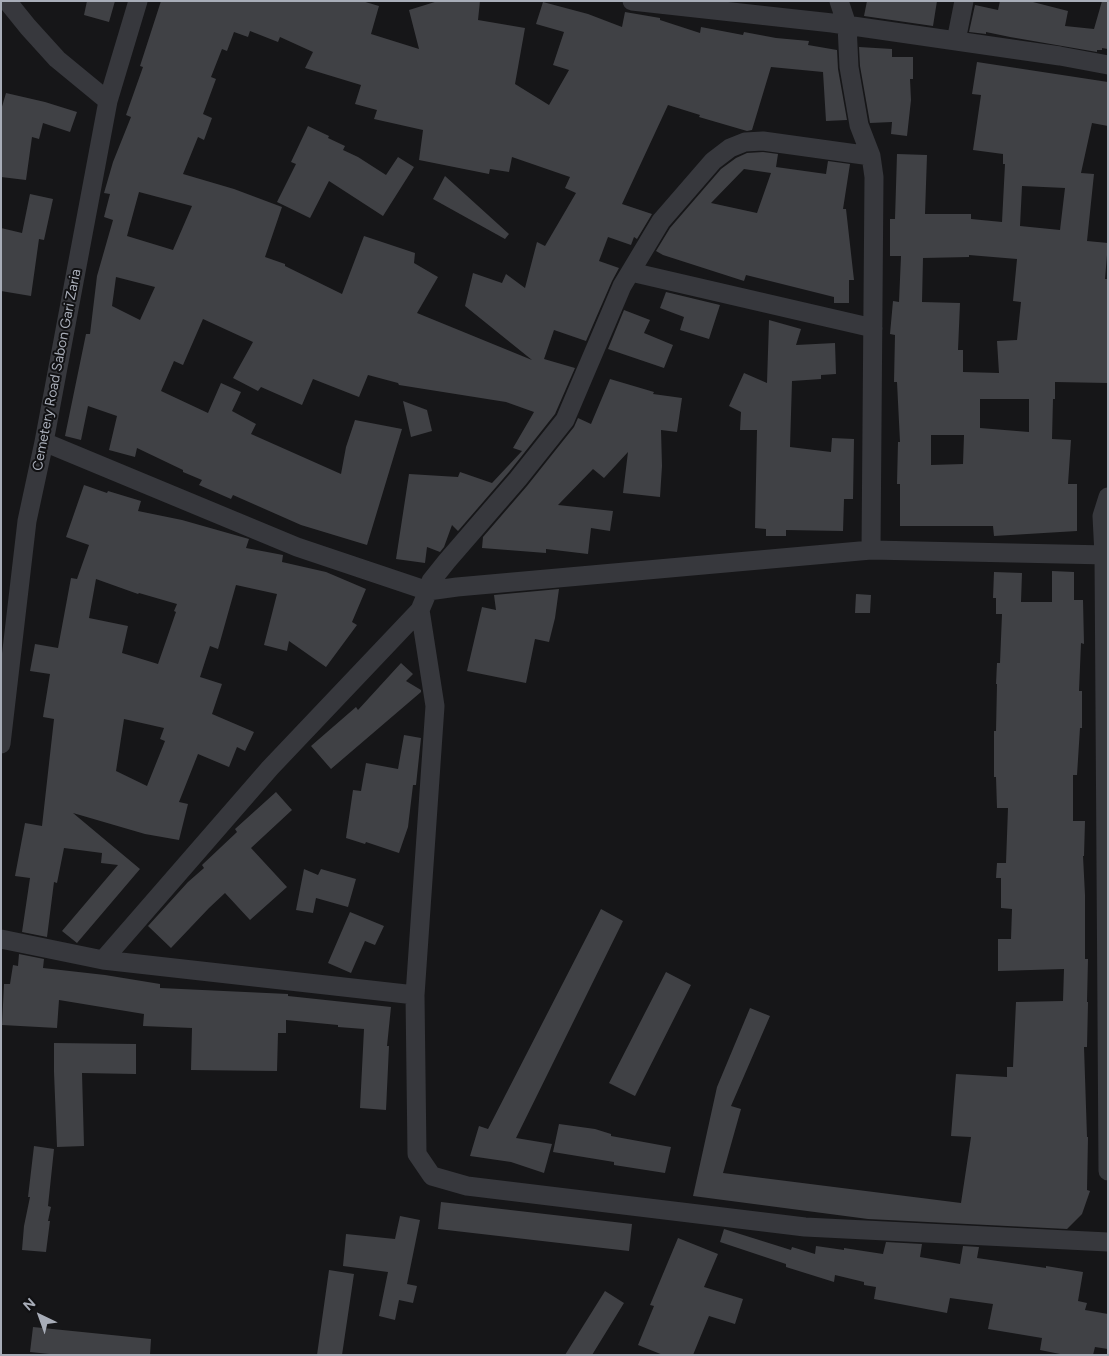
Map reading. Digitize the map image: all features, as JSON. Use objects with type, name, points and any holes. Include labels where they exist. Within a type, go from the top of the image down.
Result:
[{"type":"street","points":[[7,1],[28,28],[57,59],[108,101]]},
{"type":"street","name":"Cemetery Road Sabon Gari Zaria","points":[[1,744],[3,703],[27,521],[44,442],[108,101],[138,1]]},
{"type":"street","points":[[839,1],[847,26],[849,67],[859,125],[871,156],[874,176],[871,550]]},
{"type":"street","points":[[956,41],[964,1]]},
{"type":"street","points":[[644,2],[847,26],[1060,56],[1108,65]]},
{"type":"street","points":[[103,960],[270,768],[420,610],[431,581],[518,479],[565,420],[622,286],[661,222],[713,161],[730,148],[745,142],[763,141],[871,156]]},
{"type":"street","points":[[631,272],[873,328]]},
{"type":"street","points":[[44,442],[297,547],[428,591],[871,550],[1106,555]]},
{"type":"street","points":[[1108,497],[1102,516],[1106,555],[1108,1171]]},
{"type":"street","points":[[420,610],[435,706],[415,995],[417,1154],[432,1176],[467,1186],[805,1227],[1108,1242]]},
{"type":"street","points":[[1,939],[103,960],[415,995]]},
{"type":"building","points":[[87,1],[115,1],[109,22],[84,15]]},
{"type":"building","points":[[161,1],[362,1],[379,6],[371,34],[419,49],[409,10],[438,1],[480,1],[478,20],[525,28],[515,84],[549,105],[569,70],[553,65],[564,32],[536,24],[543,2],[588,14],[622,27],[625,12],[660,18],[660,20],[700,33],[701,27],[743,35],[744,32],[776,38],[809,41],[808,45],[837,50],[838,69],[847,120],[826,121],[823,72],[771,67],[752,130],[747,131],[699,117],[700,115],[668,105],[622,204],[652,214],[637,239],[634,237],[631,245],[608,237],[599,261],[619,268],[586,341],[554,330],[544,359],[575,368],[555,414],[509,472],[458,531],[452,525],[444,547],[440,552],[427,547],[425,563],[396,559],[409,474],[458,477],[460,472],[492,483],[522,451],[513,448],[534,412],[506,402],[399,385],[398,383],[368,375],[359,397],[313,379],[302,405],[261,387],[258,391],[233,378],[253,342],[203,319],[183,365],[174,361],[161,391],[208,413],[221,383],[241,392],[232,411],[256,424],[251,434],[341,474],[346,447],[355,420],[402,429],[367,545],[301,525],[233,495],[231,499],[199,485],[202,480],[137,448],[135,457],[109,450],[117,416],[88,406],[81,440],[65,436],[86,334],[90,334],[97,276],[113,220],[104,217],[110,194],[104,193],[113,162],[131,117],[126,115],[143,67],[140,66]],"holes":[[[250,31],[278,42],[280,37],[313,52],[305,68],[361,85],[355,104],[377,110],[374,119],[423,130],[419,160],[489,174],[490,169],[509,172],[512,157],[570,177],[565,188],[576,193],[545,246],[537,242],[525,288],[506,274],[502,283],[473,273],[465,306],[532,360],[417,313],[438,277],[414,263],[415,253],[364,236],[342,294],[285,266],[285,264],[265,257],[282,207],[234,189],[183,174],[198,137],[204,140],[212,118],[203,114],[216,79],[211,77],[222,49],[227,51],[234,32],[248,37]],[[139,192],[192,206],[173,250],[127,236]],[[116,277],[155,287],[140,320],[112,306]]]},
{"type":"building","points":[[867,1],[937,1],[933,26],[864,16]]},
{"type":"building","points":[[1000,1],[1029,1],[1068,11],[1065,26],[1094,29],[1102,1],[1108,1],[1108,49],[1102,48],[1102,50],[1097,50],[1097,52],[986,32],[986,34],[969,32],[975,5],[998,10]]},
{"type":"building","points":[[859,47],[892,49],[892,57],[913,57],[913,79],[910,79],[911,100],[907,136],[891,134],[892,122],[870,123],[860,66]]},
{"type":"building","points":[[977,62],[1108,82],[1108,126],[1092,123],[1081,173],[1094,174],[1087,241],[1108,243],[1105,279],[1108,279],[1108,383],[1055,382],[1055,399],[1053,399],[1052,439],[1071,440],[1068,484],[1077,484],[1077,531],[994,536],[993,526],[900,526],[900,484],[897,484],[898,442],[900,442],[897,382],[894,382],[895,335],[890,334],[893,301],[899,302],[901,256],[890,256],[890,219],[895,219],[897,154],[927,155],[925,214],[971,214],[971,219],[1002,222],[1005,164],[1003,164],[1003,154],[973,150],[981,95],[972,94]],"holes":[[[1022,186],[1065,188],[1060,230],[1020,226]],[[969,255],[1017,259],[1013,301],[1021,302],[1017,340],[997,341],[999,373],[963,372],[963,350],[958,350],[960,303],[922,302],[923,258],[969,257]],[[980,399],[1029,399],[1029,432],[980,428]],[[931,435],[964,435],[963,464],[931,465]]]},
{"type":"building","points":[[6,93],[77,112],[70,132],[43,123],[39,139],[32,137],[26,180],[1,177],[1,110]]},
{"type":"building","points":[[308,126],[345,146],[343,150],[386,175],[398,157],[414,167],[383,216],[329,181],[310,218],[277,202],[296,164],[291,162]]},
{"type":"building","points":[[763,152],[778,154],[776,167],[826,174],[828,161],[850,164],[843,209],[846,209],[854,280],[849,280],[849,303],[834,303],[834,297],[746,275],[744,281],[663,255],[656,251],[670,228],[721,169],[736,158],[747,153]],"holes":[[[744,169],[771,173],[757,213],[711,203]]]},
{"type":"building","points":[[445,176],[509,234],[505,239],[433,199]]},
{"type":"building","points":[[30,194],[53,199],[44,240],[39,239],[31,296],[1,291],[1,228],[22,233]]},
{"type":"building","points":[[666,292],[720,305],[709,339],[680,330],[684,317],[660,308]]},
{"type":"building","points":[[624,310],[650,320],[644,333],[673,345],[664,368],[608,349]]},
{"type":"building","points":[[769,320],[801,329],[796,345],[835,343],[836,374],[821,375],[821,379],[792,381],[790,447],[831,452],[832,438],[854,439],[853,499],[844,499],[843,531],[786,530],[786,536],[766,536],[766,529],[755,528],[757,430],[740,430],[741,412],[729,406],[744,373],[767,383]]},
{"type":"building","points":[[610,379],[654,392],[653,394],[682,398],[677,432],[661,430],[662,466],[660,497],[623,493],[628,452],[604,478],[593,469],[558,505],[613,511],[610,531],[591,528],[588,554],[546,549],[546,553],[482,548],[483,537],[527,486],[574,427],[578,418],[591,424]]},
{"type":"building","points":[[403,401],[427,410],[432,431],[411,437]]},
{"type":"building","points":[[84,485],[141,501],[138,511],[182,520],[249,539],[246,548],[283,555],[282,562],[326,572],[366,589],[352,622],[357,625],[326,667],[289,641],[287,651],[264,645],[277,594],[236,585],[218,649],[210,646],[200,677],[222,684],[212,714],[254,732],[245,751],[237,747],[229,767],[198,754],[179,802],[188,804],[179,840],[145,834],[73,813],[140,869],[77,943],[62,931],[118,865],[101,863],[102,853],[64,848],[57,883],[54,882],[47,937],[22,932],[30,878],[15,876],[25,823],[42,826],[54,719],[43,717],[50,674],[30,671],[35,644],[58,648],[71,578],[77,579],[89,545],[66,537]],"holes":[[[96,579],[138,594],[177,604],[158,664],[122,653],[128,626],[89,618]],[[124,719],[164,728],[160,739],[165,741],[147,786],[116,771]]]},
{"type":"building","points":[[1052,571],[1074,572],[1074,600],[1083,600],[1084,644],[1081,643],[1079,691],[1082,691],[1082,728],[1080,728],[1077,775],[1073,775],[1073,821],[1085,821],[1083,856],[1085,959],[1088,959],[1087,1047],[1084,1047],[1088,1137],[1087,1190],[1090,1191],[1082,1214],[1067,1229],[868,1219],[693,1196],[717,1087],[750,1008],[770,1016],[731,1106],[741,1109],[723,1173],[961,1203],[971,1137],[951,1136],[956,1074],[1007,1077],[1007,1067],[1013,1067],[1016,1002],[1063,1001],[1064,969],[998,971],[998,939],[1011,939],[1012,909],[1001,908],[1001,878],[996,878],[997,863],[1006,863],[1008,808],[997,808],[996,777],[994,777],[997,663],[1000,663],[1002,614],[996,614],[996,598],[993,598],[994,572],[1022,573],[1021,602],[1052,602]]},
{"type":"building","points":[[559,589],[549,642],[535,639],[526,683],[467,671],[482,607],[496,610],[494,595]]},
{"type":"building","points":[[856,594],[871,595],[870,613],[855,613]]},
{"type":"building","points":[[401,663],[413,674],[406,681],[421,690],[421,692],[331,769],[311,746],[356,707],[358,710]]},
{"type":"building","points":[[404,735],[421,738],[416,785],[413,785],[408,827],[399,853],[366,842],[365,844],[346,838],[353,790],[361,791],[366,763],[398,769]]},
{"type":"building","points":[[276,792],[292,810],[251,848],[287,887],[250,920],[225,893],[171,948],[148,926],[188,882],[204,868],[202,865],[237,832],[235,829]]},
{"type":"building","points":[[304,869],[318,875],[321,869],[356,879],[348,907],[316,898],[313,913],[296,910]]},
{"type":"building","points":[[601,909],[623,921],[516,1138],[552,1144],[544,1173],[511,1162],[470,1156],[479,1126],[488,1129]]},
{"type":"building","points":[[350,912],[384,926],[375,945],[365,941],[351,973],[328,963]]},
{"type":"building","points":[[19,954],[44,959],[43,968],[160,984],[160,988],[288,994],[288,996],[391,1007],[387,1046],[389,1046],[386,1110],[360,1108],[364,1029],[286,1020],[286,1033],[278,1033],[277,1071],[191,1070],[192,1028],[143,1026],[144,1014],[59,1000],[57,1028],[2,1025],[4,984],[10,984],[13,965],[18,966]]},
{"type":"building","points":[[666,972],[691,985],[635,1096],[609,1083]]},
{"type":"building","points":[[54,1043],[136,1044],[136,1074],[82,1073],[84,1146],[57,1147]]},
{"type":"building","points":[[559,1124],[595,1129],[611,1134],[611,1136],[671,1147],[665,1173],[614,1165],[614,1162],[553,1152]]},
{"type":"building","points":[[34,1146],[54,1149],[48,1206],[51,1207],[48,1221],[50,1221],[46,1252],[22,1250],[24,1226],[30,1197],[28,1197]]},
{"type":"building","points":[[441,1202],[632,1224],[629,1251],[438,1229]]},
{"type":"building","points":[[400,1216],[420,1220],[407,1284],[417,1286],[413,1303],[399,1300],[395,1320],[379,1316],[388,1272],[343,1266],[346,1234],[395,1239]]},
{"type":"building","points":[[724,1229],[791,1250],[792,1247],[815,1254],[816,1246],[883,1254],[886,1242],[922,1244],[920,1257],[960,1264],[963,1246],[979,1247],[977,1258],[1083,1272],[1078,1301],[1087,1303],[1085,1310],[1108,1314],[1108,1349],[1095,1347],[1093,1355],[1065,1355],[1040,1350],[1042,1338],[988,1329],[993,1304],[950,1298],[947,1313],[874,1299],[876,1287],[864,1285],[864,1282],[835,1275],[834,1282],[786,1267],[786,1264],[720,1242]]},
{"type":"building","points":[[678,1238],[718,1254],[704,1287],[743,1299],[735,1324],[709,1316],[693,1355],[663,1355],[638,1345],[654,1306],[650,1305]]},
{"type":"building","points":[[329,1270],[354,1274],[342,1355],[317,1355]]},
{"type":"building","points":[[605,1291],[624,1303],[592,1355],[565,1355]]},
{"type":"building","points":[[33,1327],[151,1339],[150,1355],[59,1355],[30,1352]]}]
